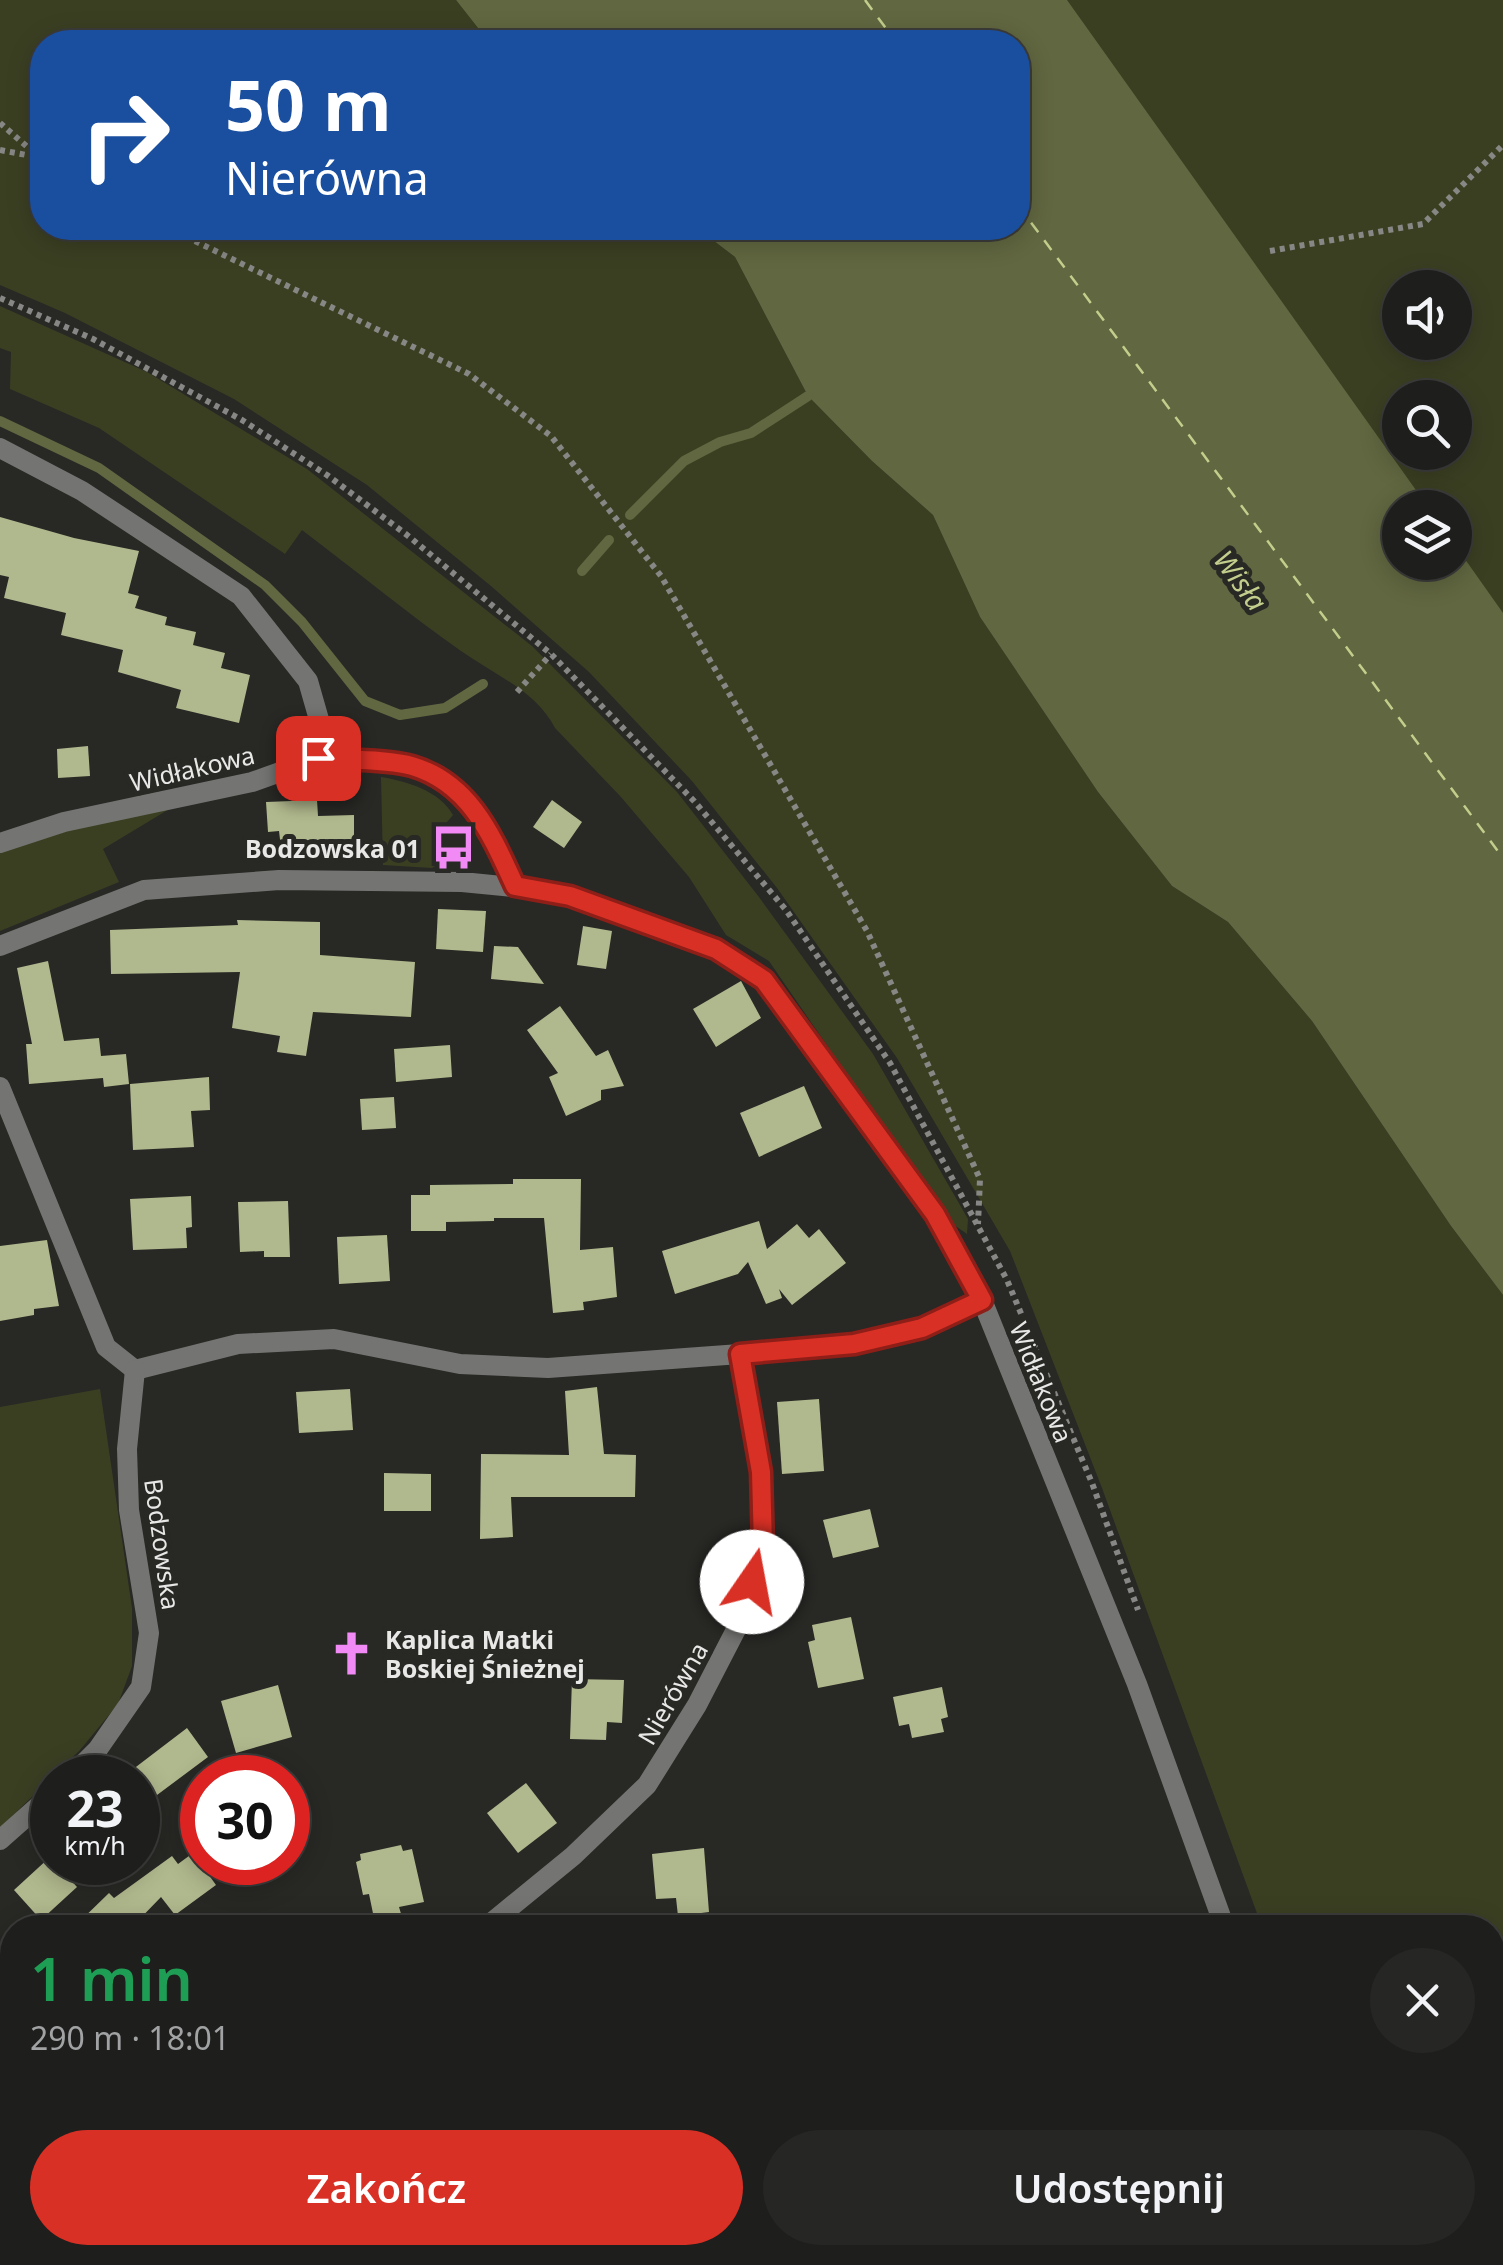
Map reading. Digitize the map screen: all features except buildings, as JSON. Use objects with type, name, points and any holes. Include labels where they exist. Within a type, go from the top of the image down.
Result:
[{"type":"street","points":[[0,448],[82,491],[241,596],[308,682],[320,723],[318,758]]},
{"type":"street","name":"Widłakowa","points":[[0,843],[64,822],[252,782],[318,758],[412,766],[458,791],[484,820],[515,886]]},
{"type":"street","name":"Widłakowa","points":[[0,946],[144,890],[279,880],[462,882],[570,896],[716,949],[764,980],[935,1214],[982,1300],[1137,1684],[1221,1915]]},
{"type":"street","points":[[0,1087],[106,1346],[136,1370],[238,1344],[334,1339],[460,1364],[548,1368],[740,1354],[854,1344],[922,1328],[982,1300]]},
{"type":"street","name":"Nierówna","points":[[501,1915],[573,1856],[647,1785],[697,1705],[742,1618],[763,1546],[761,1472],[740,1354]]},
{"type":"street","name":"Bodzowska","points":[[92,1755],[141,1687],[149,1633],[129,1510],[127,1449],[136,1370]]},
{"type":"street","points":[[0,1840],[30,1813]]},
{"type":"path","points":[[0,123],[30,148]]},
{"type":"path","points":[[1270,251],[1424,224],[1503,145]]},
{"type":"path","points":[[0,150],[30,156]]},
{"type":"path","points":[[193,240],[470,374],[550,436],[661,576],[867,932],[980,1180],[978,1225]]},
{"type":"path","points":[[0,298],[93,338],[242,420],[408,534],[552,654],[694,801],[786,910],[890,1063],[1007,1280]]},
{"type":"path","points":[[517,692],[552,654]]},
{"type":"shaded area","points":[[0,0],[456,0],[480,30],[30,30],[30,240],[713,240],[735,257],[808,396],[933,515],[980,617],[1098,792],[1172,886],[1228,922],[1312,1021],[1451,1226],[1503,1295],[1503,1915],[1258,1915],[1102,1488],[1010,1251],[897,1058],[777,888],[692,781],[589,672],[367,485],[234,399],[65,313],[0,285]]},
{"type":"shaded area","points":[[1053,0],[1503,0],[1503,618],[1472,574],[1472,490],[1413,490],[1398,470],[1472,470],[1472,380],[1382,380],[1382,448]]},
{"type":"shaded area","points":[[0,306],[147,372],[307,469],[532,646],[677,792],[759,897],[873,1054],[968,1219],[967,1234],[947,1220],[769,961],[726,935],[689,877],[537,704],[441,637],[302,530],[285,554],[99,428],[10,389],[11,352],[0,348]]},
{"type":"shaded area","points":[[381,777],[431,793],[453,815],[441,829],[437,865],[432,868],[383,865]]},
{"type":"shaded area","points":[[176,805],[103,849],[119,882],[0,931],[0,853],[71,827]]},
{"type":"shaded area","points":[[100,1389],[132,1608],[132,1666],[118,1704],[75,1755],[30,1755],[30,1799],[0,1828],[0,1407]]},
{"type":"water","name":"Wisła","points":[[456,0],[1067,0],[1382,442],[1382,470],[1402,470],[1416,490],[1382,490],[1382,580],[1472,580],[1472,569],[1503,613],[1503,1295],[1451,1226],[1312,1021],[1228,922],[1172,886],[1098,792],[980,617],[933,515],[808,396],[735,257],[713,240],[1030,240],[1030,30],[480,30]]},
{"type":"waterway","points":[[630,515],[684,461],[720,442],[751,433],[808,396]]},
{"type":"waterway","points":[[0,421],[99,468],[265,585],[302,622],[365,701],[400,715],[445,708],[483,684]]},
{"type":"waterway","points":[[582,571],[609,540]]},
{"type":"ferry route","points":[[865,0],[887,30]]},
{"type":"ferry route","points":[[1030,221],[1503,858]]},
{"type":"place","name":"Bodzowska 01","points":[[453,848]]},
{"type":"place","name":"Kaplica Matki Boskiej Śnieżnej","points":[[352,1653]]},
{"type":"route","points":[[318,758],[412,766],[458,791],[476,810],[515,886],[570,896],[716,949],[764,980],[935,1214],[982,1300],[922,1328],[854,1344],[740,1354],[761,1472],[763,1546],[752,1582]]}]
